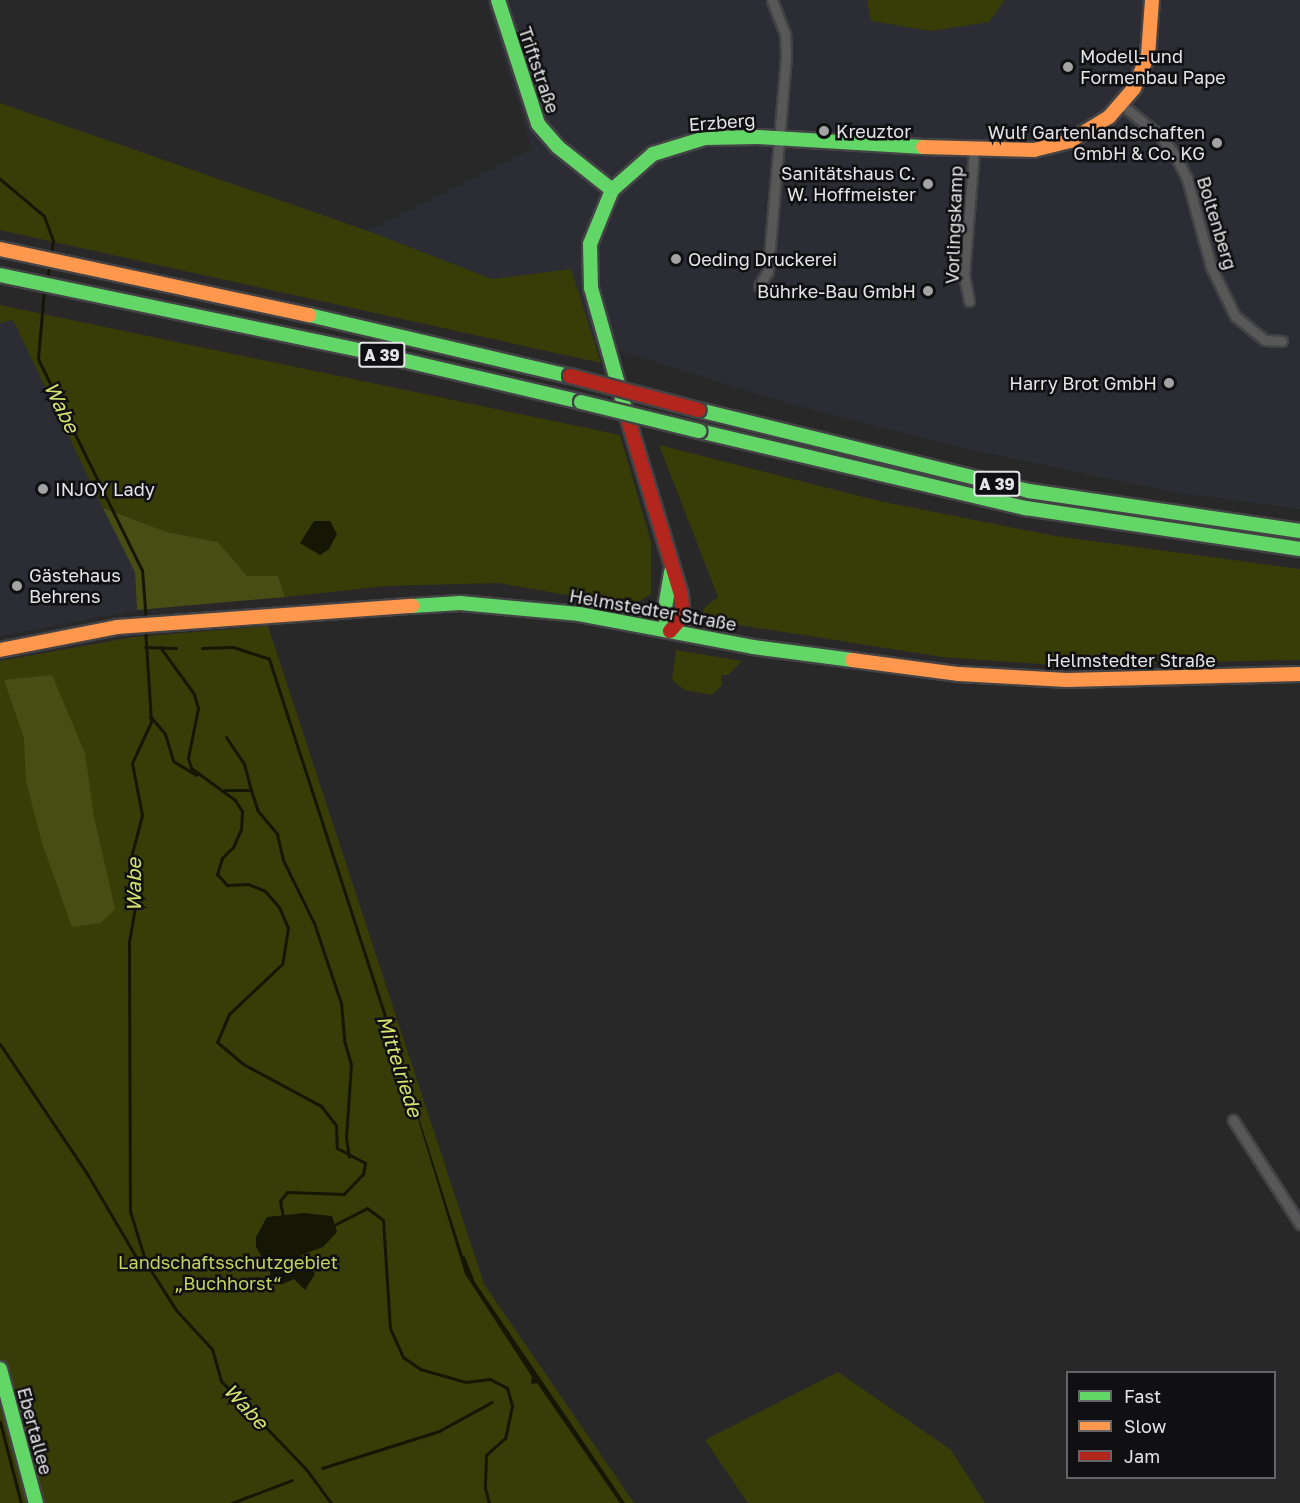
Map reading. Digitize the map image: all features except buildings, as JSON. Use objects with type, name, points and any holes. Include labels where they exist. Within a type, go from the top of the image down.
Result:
[{"type":"main road","name":"Triftstraße","points":[[498,0],[538,124],[565,154],[612,190]]},
{"type":"main road","name":"Erzberg","points":[[670,631],[664,614],[671,572],[591,288],[591,244],[597,220],[612,190],[643,159],[680,143],[719,137],[1027,151],[1070,141],[1098,127],[1122,105],[1142,73],[1148,55],[1152,0]]},
{"type":"main road","name":"A 39","points":[[0,249],[187,286],[570,376],[1029,491],[1300,531]]},
{"type":"main road","name":"A 39","points":[[0,275],[182,311],[581,402],[1026,508],[1300,549]]},
{"type":"main road","name":"Helmstedter Straße","points":[[0,650],[117,627],[214,618],[460,603],[543,609],[839,660],[980,676],[1153,680],[1300,674]]},
{"type":"main road","name":"Ebertallee","points":[[0,1369],[36,1503]]},
{"type":"street","points":[[759,286],[768,272],[780,138],[785,46],[772,0]]},
{"type":"street","name":"Boltenberg","points":[[1122,105],[1159,135],[1175,155],[1187,179],[1211,267],[1235,316],[1265,340],[1282,341]]},
{"type":"street","name":"Vorlingskamp","points":[[969,301],[964,275],[974,150]]},
{"type":"street","points":[[1233,1120],[1300,1224]]},
{"type":"shaded area","points":[[486,0],[1300,0],[1300,509],[1180,493],[966,449],[784,402],[594,343],[570,269],[492,279],[368,231],[532,149]]},
{"type":"shaded area","points":[[13,320],[135,572],[137,610],[0,636],[0,323]]},
{"type":"shaded area","points":[[314,521],[330,521],[337,534],[329,549],[320,555],[300,543]]},
{"type":"shaded area","points":[[390,1027],[468,1272],[625,1503],[620,1503],[537,1383],[531,1384],[532,1377],[465,1274]]},
{"type":"shaded area","points":[[304,1213],[332,1216],[337,1232],[323,1247],[301,1255],[315,1274],[305,1290],[294,1279],[283,1284],[271,1283],[270,1270],[256,1247],[256,1237],[267,1217]]},
{"type":"green space","points":[[867,0],[1005,0],[989,22],[931,31],[871,21]]},
{"type":"green space","points":[[0,103],[368,231],[492,279],[571,269],[601,363],[0,230]]},
{"type":"green space","points":[[0,305],[620,435],[651,542],[651,594],[631,606],[498,583],[386,586],[285,597],[278,576],[247,576],[218,542],[167,532],[103,508],[13,320],[0,323]]},
{"type":"green space","points":[[659,445],[879,501],[1055,536],[1300,569],[1300,660],[1055,665],[942,657],[714,621],[703,613],[704,608],[718,597]]},
{"type":"green space","points":[[103,508],[167,532],[218,542],[247,576],[278,576],[285,597],[137,610],[135,572]]},
{"type":"green space","name":"Landschaftsschutzgebiet „Buchhorst“","points":[[268,626],[484,1284],[634,1503],[0,1503],[0,661],[133,637]]},
{"type":"green space","points":[[676,650],[742,661],[728,675],[721,675],[722,685],[712,695],[685,690],[672,680]]},
{"type":"green space","points":[[52,675],[85,753],[94,817],[115,909],[101,923],[72,927],[42,843],[26,781],[24,738],[4,680]]},
{"type":"green space","points":[[838,1372],[951,1450],[985,1503],[748,1503],[705,1440]]},
{"type":"waterway","name":"Wabe","points":[[0,179],[44,216],[53,241],[51,254]]},
{"type":"waterway","name":"Wabe","points":[[47,278],[50,264]]},
{"type":"waterway","name":"Wabe","points":[[44,290],[38,359],[142,570],[146,622]]},
{"type":"waterway","name":"Wabe","points":[[145,628],[151,722],[132,763],[142,815],[129,865],[136,901],[129,942],[130,1211],[146,1263],[176,1310],[212,1349],[221,1381],[306,1469],[331,1503]]},
{"type":"waterway","name":"Mittelriede","points":[[145,647],[176,648]]},
{"type":"waterway","points":[[160,647],[194,694],[198,708],[188,758],[191,768],[235,800],[242,811],[241,829],[233,847],[222,858],[217,874],[227,885],[248,884],[265,891],[279,907],[288,928],[282,964],[229,1014],[217,1042],[243,1064],[321,1106],[336,1125],[337,1148],[365,1163],[363,1174],[344,1194],[287,1192],[280,1201],[283,1217]]},
{"type":"waterway","name":"Mittelriede","points":[[202,648],[233,647],[269,659],[389,1029]]},
{"type":"waterway","points":[[150,716],[165,734],[173,761],[196,775]]},
{"type":"waterway","points":[[226,737],[244,764],[251,790]]},
{"type":"waterway","points":[[224,790],[251,790],[258,811],[277,834],[283,860],[314,923],[341,1003],[344,1040],[351,1064],[346,1138],[349,1157]]},
{"type":"waterway","points":[[0,1044],[86,1172],[136,1257],[146,1263]]},
{"type":"waterway","points":[[334,1225],[367,1208],[383,1220],[390,1328],[403,1357],[420,1369],[466,1382],[490,1379],[507,1388],[512,1406],[505,1438],[486,1455],[485,1488],[489,1503]]},
{"type":"waterway","name":"Mittelriede","points":[[463,1257],[472,1279]]},
{"type":"waterway","points":[[322,1468],[439,1431],[492,1402]]},
{"type":"waterway","points":[[0,1422],[21,1503]]},
{"type":"waterway","points":[[232,1503],[292,1480]]},
{"type":"traffic: fast","points":[[498,0],[538,124],[558,147],[612,190]]},
{"type":"traffic: fast","points":[[627,416],[591,288],[590,244],[612,190],[653,154],[705,138],[758,137],[923,147]]},
{"type":"traffic: fast","points":[[0,275],[364,351],[581,402]]},
{"type":"traffic: fast","points":[[309,315],[570,376]]},
{"type":"traffic: fast","points":[[581,402],[699,431]]},
{"type":"traffic: fast","points":[[699,410],[1029,491],[1300,531]]},
{"type":"traffic: fast","points":[[699,431],[1026,508],[1300,549]]},
{"type":"traffic: fast","points":[[670,631],[664,614],[671,572]]},
{"type":"traffic: fast","points":[[412,606],[460,603],[579,614],[753,647],[852,660]]},
{"type":"traffic: fast","points":[[0,1369],[36,1503]]},
{"type":"traffic: slow","points":[[923,147],[1034,150],[1070,141],[1109,117],[1134,88],[1148,55],[1152,0]]},
{"type":"traffic: slow","points":[[0,249],[309,315]]},
{"type":"traffic: slow","points":[[0,650],[117,627],[412,606]]},
{"type":"traffic: slow","points":[[852,660],[959,674],[1067,680],[1300,674]]},
{"type":"traffic: jam","points":[[570,376],[699,410]]},
{"type":"traffic: jam","points":[[627,416],[681,595],[683,616],[670,631]]},
{"type":"place","name":"Modell- und Formenbau Pape","points":[[1068,67]]},
{"type":"place","name":"Kreuztor","points":[[824,131]]},
{"type":"place","name":"Wulf Gartenlandschaften GmbH & Co. KG","points":[[1217,143]]},
{"type":"place","name":"Sanitätshaus C. W. Hoffmeister","points":[[928,184]]},
{"type":"place","name":"Oeding Druckerei","points":[[676,259]]},
{"type":"place","name":"Bührke-Bau GmbH","points":[[928,291]]},
{"type":"place","name":"Harry Brot GmbH","points":[[1169,383]]},
{"type":"place","name":"INJOY Lady","points":[[43,489]]},
{"type":"place","name":"Gästehaus Behrens","points":[[17,586]]}]
